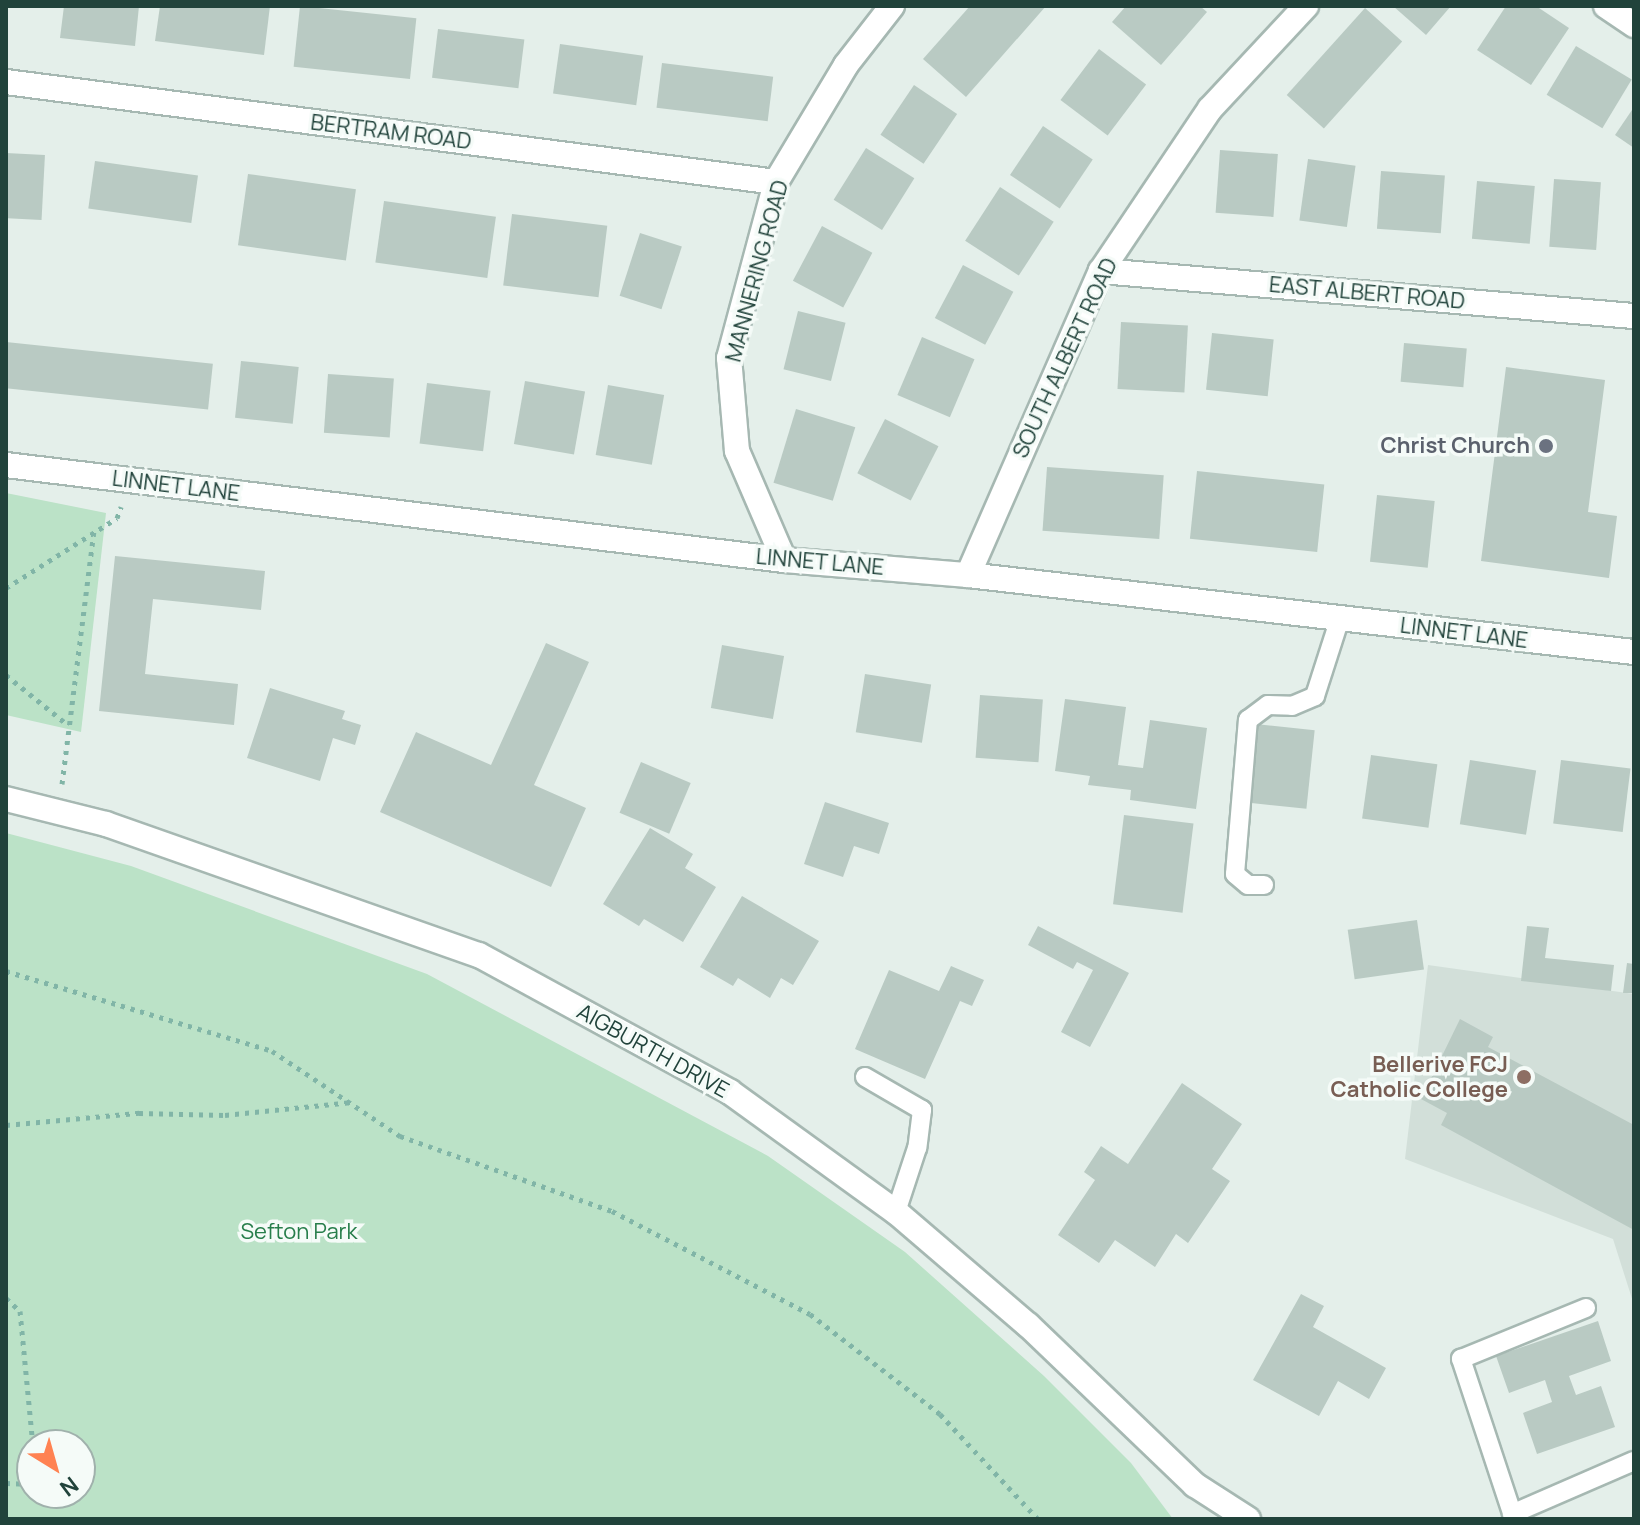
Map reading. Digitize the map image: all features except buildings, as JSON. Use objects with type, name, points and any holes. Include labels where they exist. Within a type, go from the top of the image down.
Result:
[{"type":"street","name":"MANNERING ROAD","points":[[784,560],[737,451],[729,358],[776,182],[846,65],[892,6]]},
{"type":"street","name":"SOUTH ALBERT ROAD","points":[[968,575],[1101,271],[1210,109],[1306,6]]},
{"type":"street","points":[[1606,6],[1634,25]]},
{"type":"street","name":"BERTRAM ROAD","points":[[6,82],[776,182]]},
{"type":"street","name":"EAST ALBERT ROAD","points":[[1101,271],[1634,316]]},
{"type":"street","name":"LINNET LANE","points":[[6,465],[784,560],[968,575],[1634,652]]},
{"type":"street","name":"AIGBURTH DRIVE","points":[[6,799],[59,812],[479,955],[730,1092],[896,1212],[1028,1325],[1195,1485],[1248,1519]]},
{"type":"street","name":"AIGBURTH DRIVE","points":[[1195,1485],[1213,1519]]},
{"type":"lane","points":[[1264,885],[1248,885],[1235,874],[1248,720],[1268,705],[1292,706],[1315,696],[1340,618]]},
{"type":"lane","points":[[865,1077],[922,1110],[896,1212]]},
{"type":"lane","points":[[1586,1308],[1461,1359],[1513,1516],[1634,1461]]},
{"type":"path","points":[[6,588],[117,518],[130,480]]},
{"type":"path","points":[[59,812],[94,531]]},
{"type":"path","points":[[6,675],[68,726]]},
{"type":"path","points":[[6,971],[272,1051],[400,1136],[612,1211],[810,1314],[940,1414],[1038,1519]]},
{"type":"path","points":[[6,1125],[139,1113],[225,1115],[353,1102]]},
{"type":"path","points":[[6,1298],[20,1311],[31,1429]]},
{"type":"shaded area","name":"Bellerive FCJ Catholic College","points":[[1428,965],[1634,994],[1634,1305],[1613,1239],[1405,1159]]},
{"type":"green space","points":[[6,493],[106,513],[81,732],[6,715]]},
{"type":"green space","name":"Sefton Park","points":[[6,833],[131,866],[427,974],[768,1156],[905,1252],[1044,1376],[1131,1463],[1173,1519],[6,1519]]},
{"type":"place","name":"Christ Church","points":[[1546,446]]},
{"type":"place","name":"Bellerive FCJ Catholic College","points":[[1524,1077]]}]
